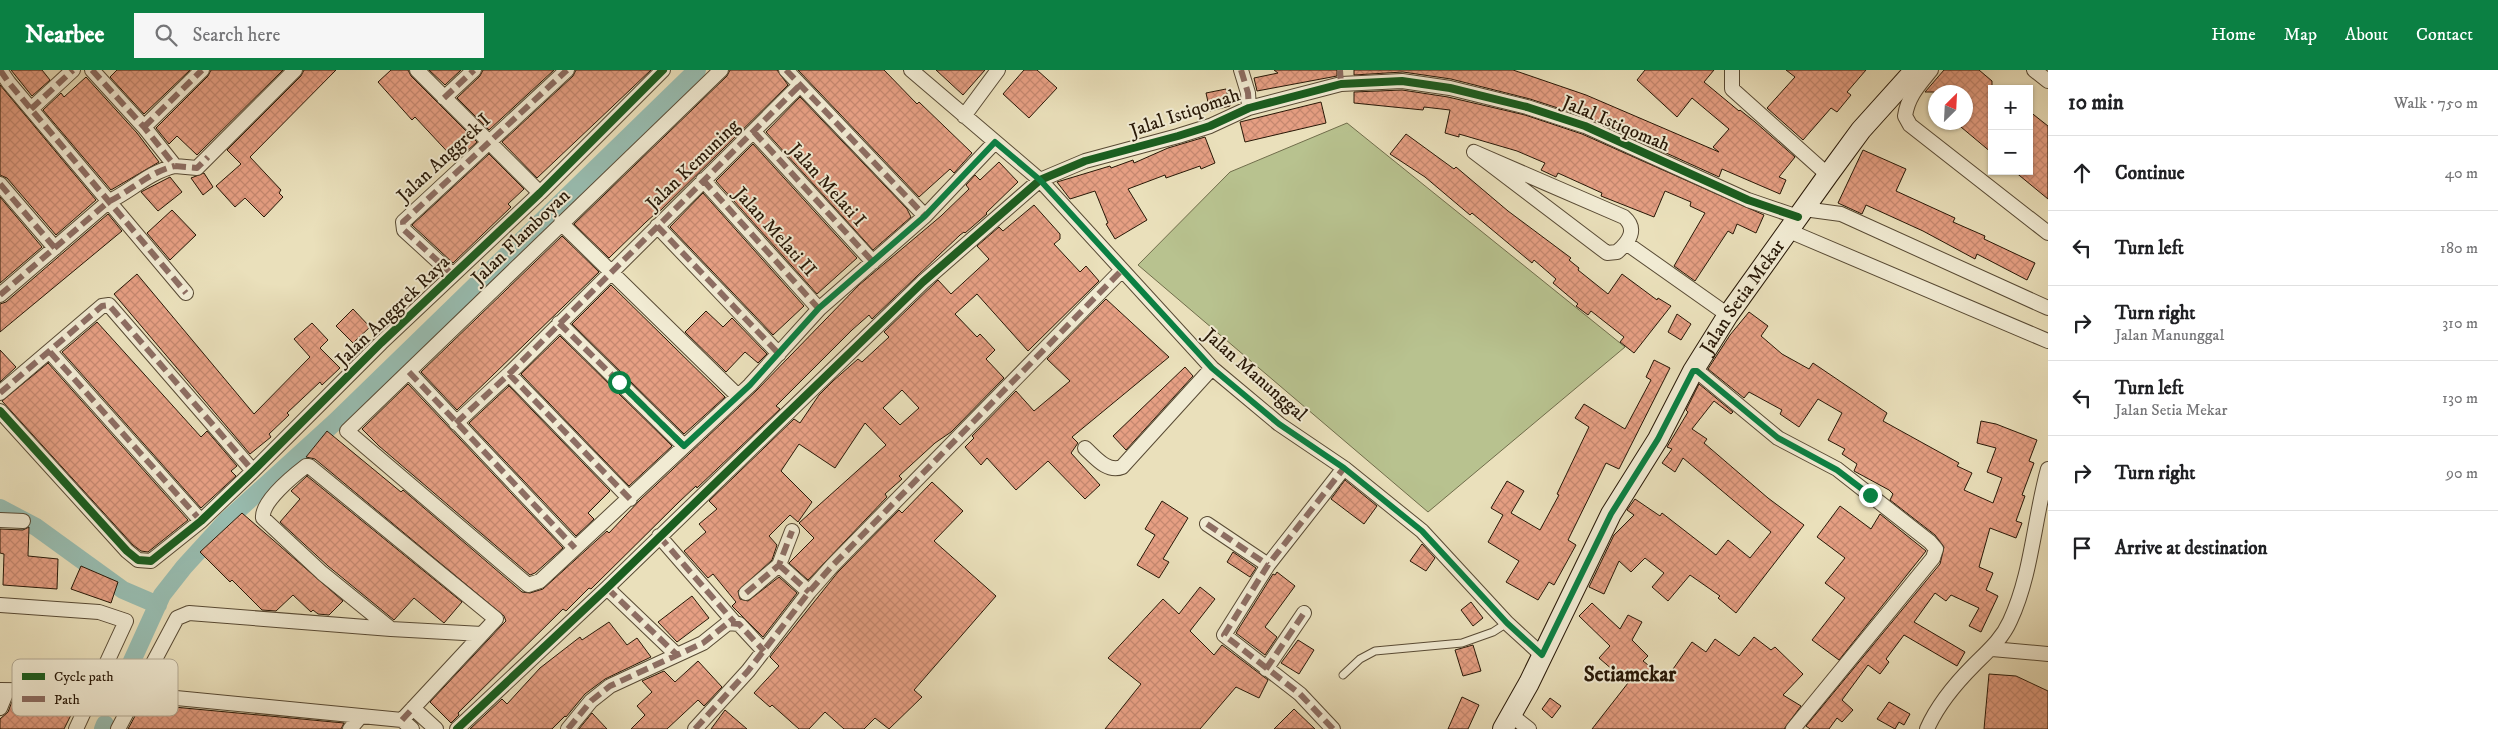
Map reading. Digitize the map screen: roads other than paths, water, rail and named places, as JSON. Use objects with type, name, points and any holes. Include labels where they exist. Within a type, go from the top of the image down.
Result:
[{"type":"street","points":[[0,70],[108,202],[186,293]]},
{"type":"street","points":[[31,109],[73,70]]},
{"type":"street","points":[[144,127],[202,70]]},
{"type":"street","points":[[1,292],[108,202],[129,192],[161,170],[175,166],[197,168],[295,70]]},
{"type":"street","points":[[417,70],[540,193]]},
{"type":"street","points":[[444,98],[474,70]]},
{"type":"street","name":"Jalan Anggrek I","points":[[453,275],[404,230],[402,224],[567,70]]},
{"type":"street","name":"Jalan Anggrek Raya","points":[[0,411],[127,551],[138,560],[151,561],[201,521],[381,343],[540,193],[663,70]]},
{"type":"street","name":"Jalan Flamboyan","points":[[575,548],[540,581],[528,585],[347,430],[720,70]]},
{"type":"street","points":[[786,70],[925,216]]},
{"type":"street","name":"Jalan Manunggal","points":[[911,70],[1040,180],[1212,368],[1279,424],[1344,468],[1422,531],[1507,623],[1542,655]]},
{"type":"street","points":[[964,116],[998,70]]},
{"type":"street","points":[[1241,70],[1248,93],[1249,108]]},
{"type":"street","points":[[1732,70],[1732,89],[1809,160],[1828,175]]},
{"type":"street","name":"Jalan Setia Mekar","points":[[1507,722],[1611,514],[1658,439],[1693,371],[1728,315],[1861,130],[1915,70]]},
{"type":"street","points":[[1931,70],[1911,95],[1906,105],[1905,116],[1910,124],[2048,233]]},
{"type":"street","points":[[2034,70],[2048,81]]},
{"type":"street","points":[[98,72],[175,166]]},
{"type":"street","name":"Jalal Istiqomah","points":[[457,729],[607,588],[923,282],[1040,180],[1085,161],[1210,126],[1249,108],[1340,77],[1402,81],[1450,88],[1527,107],[1585,126],[1748,200],[1797,219]]},
{"type":"street","name":"Jalan Kemuning","points":[[456,423],[510,374],[559,323],[800,85]]},
{"type":"street","name":"Jalan Melati I","points":[[754,132],[872,262]]},
{"type":"street","points":[[409,372],[575,548],[630,499],[738,396],[779,354],[819,308],[925,216],[995,142]]},
{"type":"street","points":[[1474,152],[1624,217],[1632,227],[1626,243],[1617,252],[1606,253],[1474,152]]},
{"type":"street","name":"Jalan Melati II","points":[[703,180],[819,308]]},
{"type":"street","points":[[0,184],[55,248]]},
{"type":"street","points":[[1797,219],[1841,214],[2047,305]]},
{"type":"street","points":[[1797,219],[2048,341]]},
{"type":"street","points":[[561,223],[738,396]]},
{"type":"street","points":[[657,226],[779,354]]},
{"type":"street","points":[[1626,243],[1728,315]]},
{"type":"street","points":[[695,729],[764,651],[808,592],[884,511],[1122,270]]},
{"type":"street","points":[[0,393],[102,306],[112,306],[253,471]]},
{"type":"street","points":[[559,323],[684,446]]},
{"type":"street","points":[[50,352],[201,521]]},
{"type":"street","points":[[1085,448],[1107,467],[1115,469],[1122,467],[1212,368]]},
{"type":"street","points":[[1693,371],[1697,371],[1778,438],[1837,470],[1930,542],[1936,549],[1933,558],[1793,729]]},
{"type":"street","points":[[510,374],[630,499]]},
{"type":"street","points":[[178,698],[362,716],[407,724],[413,708],[495,622],[494,617],[309,466],[306,466],[267,503],[262,510],[263,518],[322,573],[391,629]]},
{"type":"street","points":[[1333,729],[1300,694],[1224,635],[1268,565],[1344,468]]},
{"type":"street","points":[[1927,729],[1933,714],[1947,694],[1992,649],[2010,622],[2022,588],[2039,500],[2048,469]]},
{"type":"street","points":[[0,520],[23,522]]},
{"type":"street","points":[[1207,524],[1268,565]]},
{"type":"street","points":[[746,593],[779,565],[792,531]]},
{"type":"street","points":[[659,536],[734,622],[739,624],[764,651]]},
{"type":"street","points":[[779,565],[808,592]]},
{"type":"street","points":[[607,588],[676,654]]},
{"type":"street","points":[[0,605],[99,612],[126,621],[112,659]]},
{"type":"street","points":[[152,659],[177,618],[181,614],[189,613],[391,629],[482,634]]},
{"type":"street","points":[[1266,669],[1304,613]]},
{"type":"street","points":[[568,729],[591,701],[610,686],[703,643],[723,626],[734,622]]},
{"type":"street","points":[[1992,649],[2048,654]]},
{"type":"street","points":[[0,708],[4,691]]},
{"type":"street","points":[[413,708],[436,729]]},
{"type":"street","points":[[76,729],[84,716]]},
{"type":"street","points":[[118,729],[123,716]]},
{"type":"street","points":[[350,729],[362,716]]},
{"type":"street","points":[[1507,722],[1529,729]]},
{"type":"lane","points":[[1343,675],[1360,659],[1375,651],[1462,643],[1494,632],[1507,623]]},
{"type":"waterway","points":[[133,659],[162,595],[184,567],[226,521],[335,422],[697,70]]},
{"type":"waterway","points":[[0,508],[36,527],[123,590],[158,605]]},
{"type":"waterway","points":[[103,729],[105,724]]},
{"type":"district","name":"Setiamekar","points":[[1630,675]]}]
